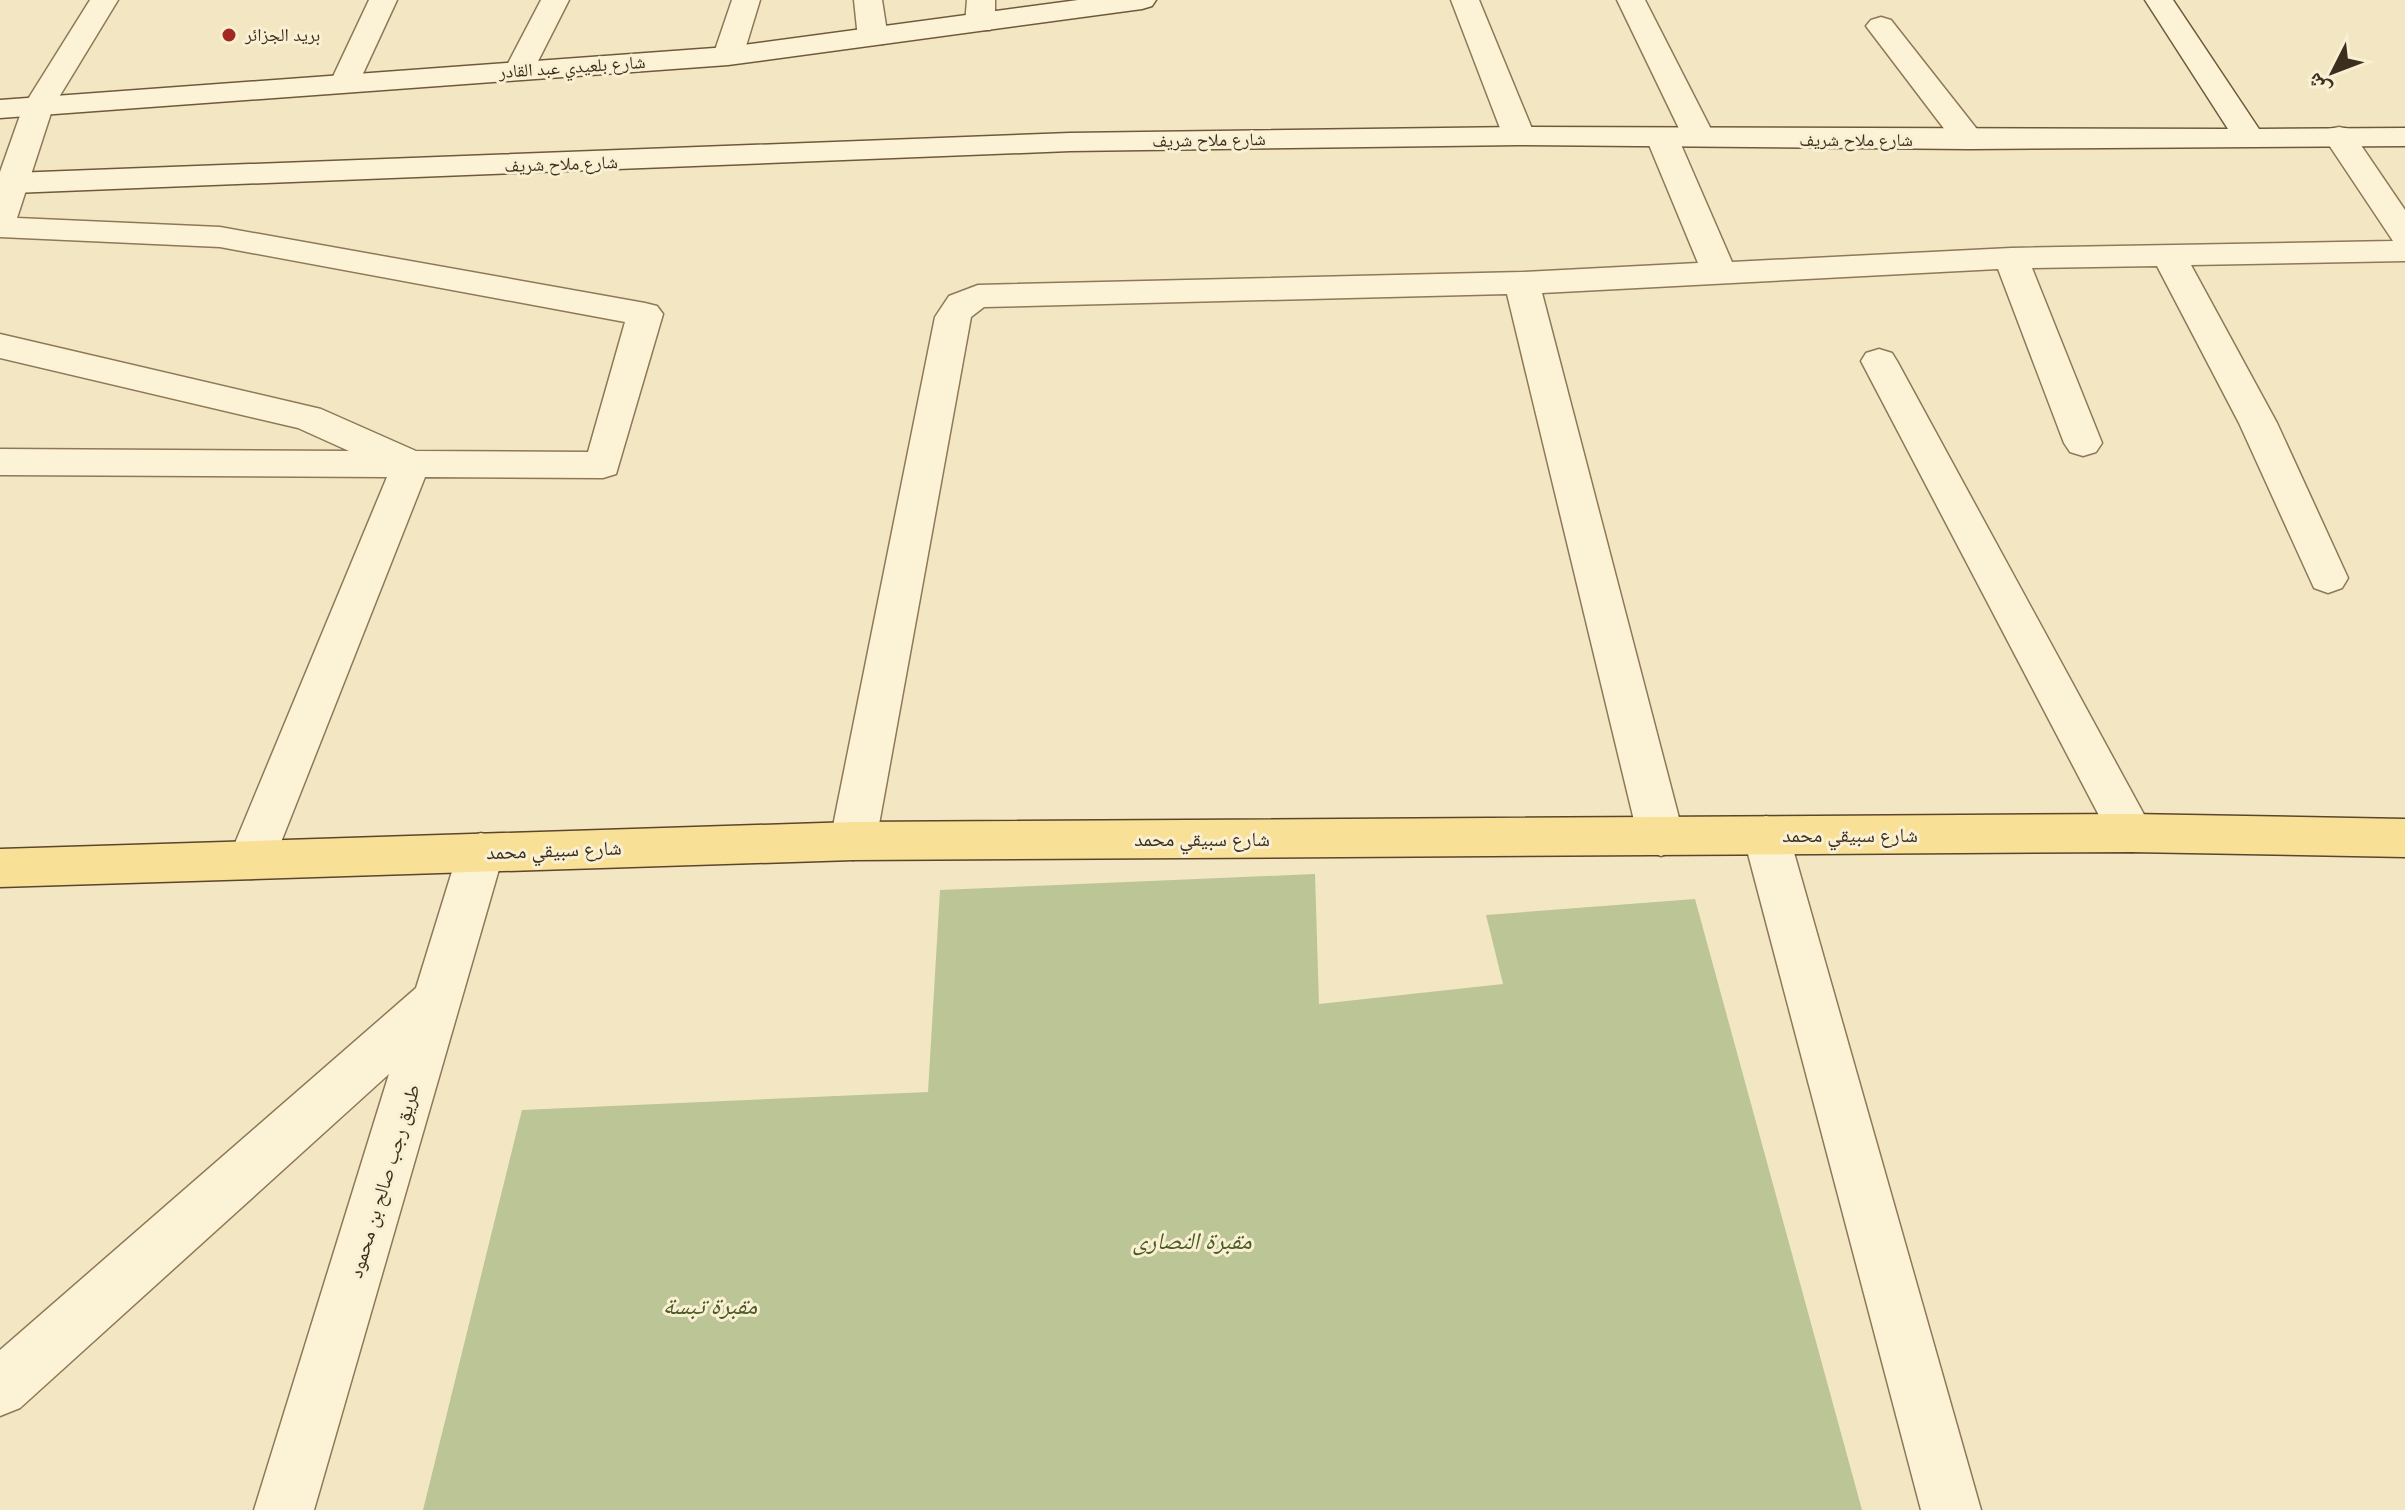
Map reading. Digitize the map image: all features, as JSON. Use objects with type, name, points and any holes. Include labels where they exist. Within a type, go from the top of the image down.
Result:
[{"type":"main road","name":"شارع سبيقي محمد","points":[[0,868],[853,841],[2131,833],[2405,838]]},
{"type":"street","points":[[0,220],[38,107],[104,0]]},
{"type":"street","points":[[344,85],[383,0]]},
{"type":"street","points":[[519,71],[555,0]]},
{"type":"street","points":[[728,56],[746,0]]},
{"type":"street","points":[[868,0],[873,38]]},
{"type":"street","name":"شارع بلعيدي عبد القادر","points":[[0,109],[728,56],[873,38],[981,12],[1142,0]]},
{"type":"street","points":[[1465,0],[1519,136]]},
{"type":"street","points":[[1631,0],[1700,139]]},
{"type":"street","points":[[2159,0],[2248,136]]},
{"type":"street","points":[[1881,26],[1969,140]]},
{"type":"street","name":"شارع ملاح شريف","points":[[13,183],[1070,142],[1519,136],[1663,140],[2405,137]]},
{"type":"street","points":[[2339,136],[2405,234]]},
{"type":"street","points":[[1663,140],[1719,272]]},
{"type":"street","points":[[0,227],[220,237],[645,314],[603,465],[0,462]]},
{"type":"street","points":[[853,841],[953,317],[961,304],[995,293],[1522,283],[2011,258],[2405,251]]},
{"type":"street","points":[[2169,256],[2258,423],[2328,578]]},
{"type":"street","points":[[2011,258],[2083,443]]},
{"type":"street","points":[[1522,283],[1661,837]]},
{"type":"street","points":[[0,346],[308,418],[412,463]]},
{"type":"street","points":[[1879,361],[2131,833]]},
{"type":"street","points":[[251,860],[412,463]]},
{"type":"street","points":[[1766,835],[1951,1510]]},
{"type":"street","name":"طريق رجب صالح بن محمود","points":[[284,1510],[481,852]]},
{"type":"street","points":[[0,1388],[437,1000]]},
{"type":"green space","name":"مقبرة النصارى","points":[[1315,874],[1319,1004],[1503,984],[1486,915],[1695,899],[1862,1510],[423,1510],[522,1110],[928,1092],[940,890]]},
{"type":"place","name":"بريد الجزائر","points":[[229,35]]},
{"type":"park label","name":"مقبرة تبسة","points":[[710,1306]]}]
